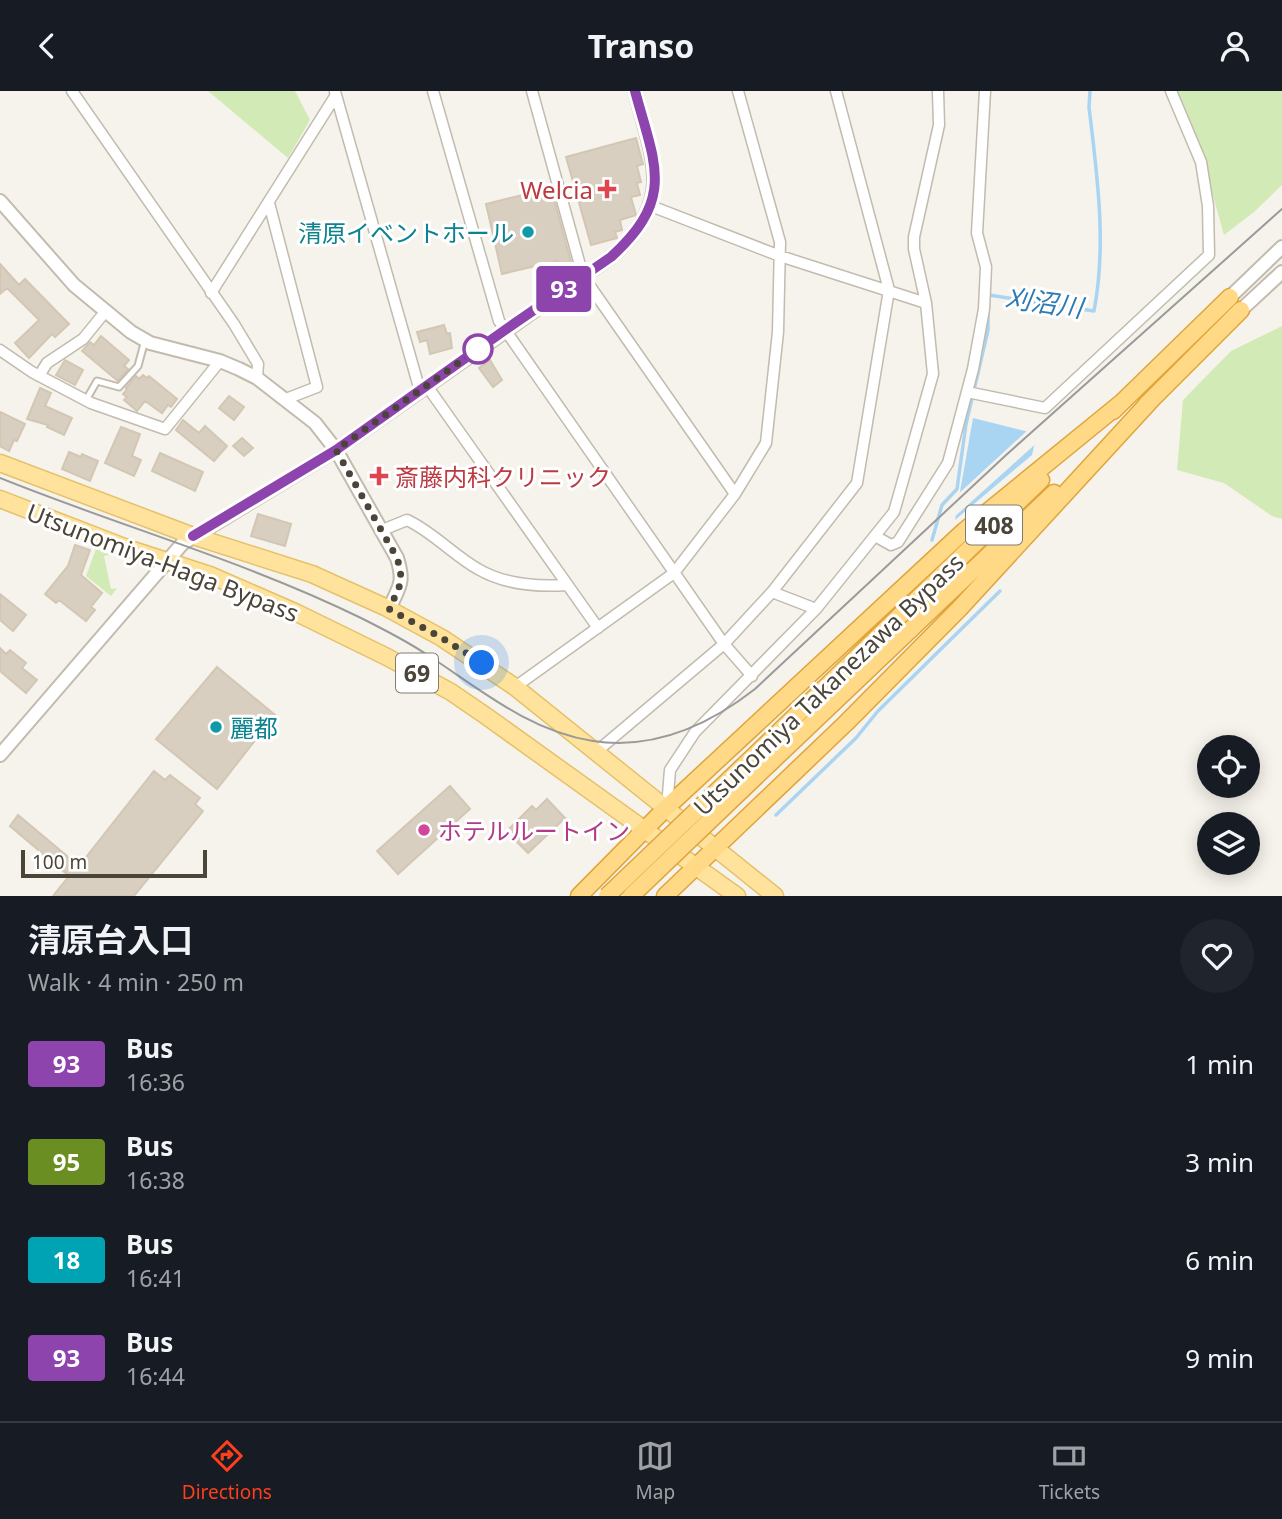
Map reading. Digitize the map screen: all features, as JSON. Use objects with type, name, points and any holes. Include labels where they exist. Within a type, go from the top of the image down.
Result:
[{"type":"highway","name":"Utsunomiya Takanezawa Bypass","points":[[631,896],[763,758],[1230,297]]},
{"type":"highway","name":"Utsunomiya Takanezawa Bypass","points":[[607,896],[763,758],[1153,398],[1241,310]]},
{"type":"highway","name":"408","points":[[665,896],[960,608],[1153,398]]},
{"type":"highway","name":"408","points":[[579,896],[666,808],[964,531],[1121,403]]},
{"type":"main road","name":"Utsunomiya-Haga Bypass","points":[[0,463],[193,536],[312,574],[389,609],[442,638],[514,687],[716,848]]},
{"type":"main road","name":"Utsunomiya-Haga Bypass","points":[[0,499],[264,597],[409,669],[486,716],[644,829]]},
{"type":"main road","name":"69","points":[[644,829],[737,896]]},
{"type":"main road","name":"69","points":[[716,848],[775,896]]},
{"type":"street","points":[[72,91],[234,324],[258,364],[257,378]]},
{"type":"street","points":[[433,91],[494,311],[724,644],[752,676]]},
{"type":"street","points":[[532,91],[583,276],[735,494]]},
{"type":"street","points":[[0,755],[167,560],[193,536],[336,450],[611,257],[627,243],[645,219],[656,176],[635,91]]},
{"type":"street","points":[[514,687],[674,573],[735,494],[766,443],[778,332],[780,256],[777,230],[738,91]]},
{"type":"street","points":[[596,752],[724,644],[772,592],[857,483],[889,290],[836,91]]},
{"type":"street","points":[[666,808],[670,770],[695,732],[816,609],[894,512],[933,374],[926,303],[914,237],[939,125],[938,91]]},
{"type":"street","points":[[875,536],[891,545],[903,536],[948,463],[972,394],[984,309],[986,267],[977,233],[985,91]]},
{"type":"street","points":[[972,394],[1045,408],[1209,255],[1208,206],[1201,162],[1171,91]]},
{"type":"street","points":[[211,293],[336,93]]},
{"type":"street","points":[[336,93],[424,388],[598,628]]},
{"type":"street","points":[[0,201],[74,285],[105,312],[145,340],[168,349],[220,361],[257,378],[315,423],[336,450],[397,558],[402,583],[389,609]]},
{"type":"street","points":[[268,203],[317,387],[286,398]]},
{"type":"street","points":[[650,206],[780,256],[926,303]]},
{"type":"street","points":[[1230,297],[1282,247]]},
{"type":"street","points":[[1241,310],[1282,272]]},
{"type":"street","points":[[39,376],[47,363],[83,339],[105,312]]},
{"type":"street","points":[[0,350],[39,376],[86,400],[165,429],[220,361]]},
{"type":"street","points":[[380,531],[407,520],[423,527],[489,575],[541,587],[568,585]]},
{"type":"street","points":[[772,592],[816,609]]},
{"type":"lane","points":[[86,400],[97,381],[119,387],[138,366],[145,340]]},
{"type":"green space","points":[[208,91],[295,91],[310,120],[288,158]]},
{"type":"green space","points":[[1174,91],[1282,91],[1282,185],[1254,212],[1224,235],[1203,160]]},
{"type":"green space","points":[[1282,326],[1282,519],[1272,516],[1224,483],[1177,470],[1183,400],[1231,351]]},
{"type":"green space","points":[[96,549],[110,555],[104,556],[111,589],[117,588],[111,596],[86,576]]},
{"type":"water","points":[[973,418],[1037,434],[1032,455],[955,520]]},
{"type":"pier","points":[[1029,429],[1039,432],[1039,441],[952,519],[956,496]]},
{"type":"building","name":"Welcia","points":[[636,138],[643,164],[637,166],[641,182],[637,183],[640,195],[631,197],[636,215],[620,220],[622,230],[615,232],[617,238],[591,245],[566,157]]},
{"type":"building","name":"清原イベントホール","points":[[551,188],[574,273],[561,276],[557,261],[502,274],[486,204]]},
{"type":"building","points":[[0,264],[19,285],[25,279],[69,324],[55,337],[52,334],[29,358],[15,343],[39,320],[7,288],[0,294]]},
{"type":"building","points":[[444,325],[447,334],[450,333],[452,348],[430,354],[427,340],[420,342],[417,332]]},
{"type":"building","points":[[101,336],[129,360],[124,366],[128,369],[118,381],[82,351],[90,342],[94,345]]},
{"type":"building","points":[[65,360],[83,370],[75,385],[56,375]]},
{"type":"building","points":[[490,360],[502,380],[493,387],[479,368]]},
{"type":"building","points":[[143,375],[147,378],[149,376],[177,399],[171,407],[168,405],[162,413],[145,401],[137,411],[124,400],[127,397],[123,394],[126,388],[136,376],[139,379]]},
{"type":"building","points":[[40,388],[51,393],[45,406],[72,418],[64,435],[47,427],[48,425],[27,419]]},
{"type":"building","points":[[229,396],[244,407],[234,420],[219,408]]},
{"type":"building","points":[[0,412],[25,424],[9,451],[0,446]]},
{"type":"building","points":[[183,420],[199,433],[205,426],[227,446],[214,461],[176,430]]},
{"type":"building","points":[[121,427],[140,434],[132,456],[141,460],[134,476],[105,463]]},
{"type":"building","points":[[242,438],[253,448],[244,456],[233,446]]},
{"type":"building","points":[[69,452],[98,461],[90,481],[62,469]]},
{"type":"building","points":[[160,453],[203,472],[195,491],[152,471]]},
{"type":"building","points":[[258,514],[291,524],[285,546],[251,536]]},
{"type":"building","points":[[75,545],[90,550],[81,575],[102,593],[91,607],[95,610],[86,621],[59,600],[56,603],[45,594],[68,566]]},
{"type":"building","points":[[0,594],[26,615],[13,631],[0,620]]},
{"type":"building","points":[[0,648],[6,654],[10,650],[26,663],[22,668],[37,680],[26,693],[0,671]]},
{"type":"building","name":"麗都","points":[[217,667],[275,715],[217,789],[156,739]]},
{"type":"building","points":[[154,771],[165,780],[170,775],[200,798],[195,804],[203,811],[134,896],[53,896],[69,876],[10,826],[18,815],[79,866]]},
{"type":"building","name":"ホテルルートイン","points":[[450,786],[470,809],[398,874],[377,851]]},
{"type":"building","points":[[547,799],[565,818],[528,853],[510,835],[514,831],[510,828],[532,806],[536,810]]},
{"type":"waterway","name":"刈沼川","points":[[989,297],[1094,311],[1100,235],[1098,183],[1089,107],[1090,91]]},
{"type":"waterway","name":"刈沼川","points":[[932,540],[942,505],[957,489],[966,424],[988,330],[988,308]]},
{"type":"waterway","name":"刈沼川","points":[[776,815],[856,738],[878,711],[1000,591]]},
{"type":"tram line","points":[[0,478],[227,561],[361,618],[402,639],[505,707],[547,728],[569,736],[615,743],[658,738],[679,732],[719,714],[755,689],[1005,456],[1282,209]]},
{"type":"bus line","name":"93","points":[[193,536],[336,450],[611,257],[627,243],[645,219],[656,176],[635,91]]},
{"type":"place","name":"Welcia","points":[[607,189]]},
{"type":"place","name":"清原イベントホール","points":[[528,232]]},
{"type":"place","name":"斎藤内科クリニック","points":[[379,476]]},
{"type":"place","name":"麗都","points":[[216,727]]},
{"type":"place","name":"ホテルルートイン","points":[[424,830]]},
{"type":"route","points":[[478,349],[336,450],[397,558],[402,573],[402,583],[389,609],[482,663]]}]
